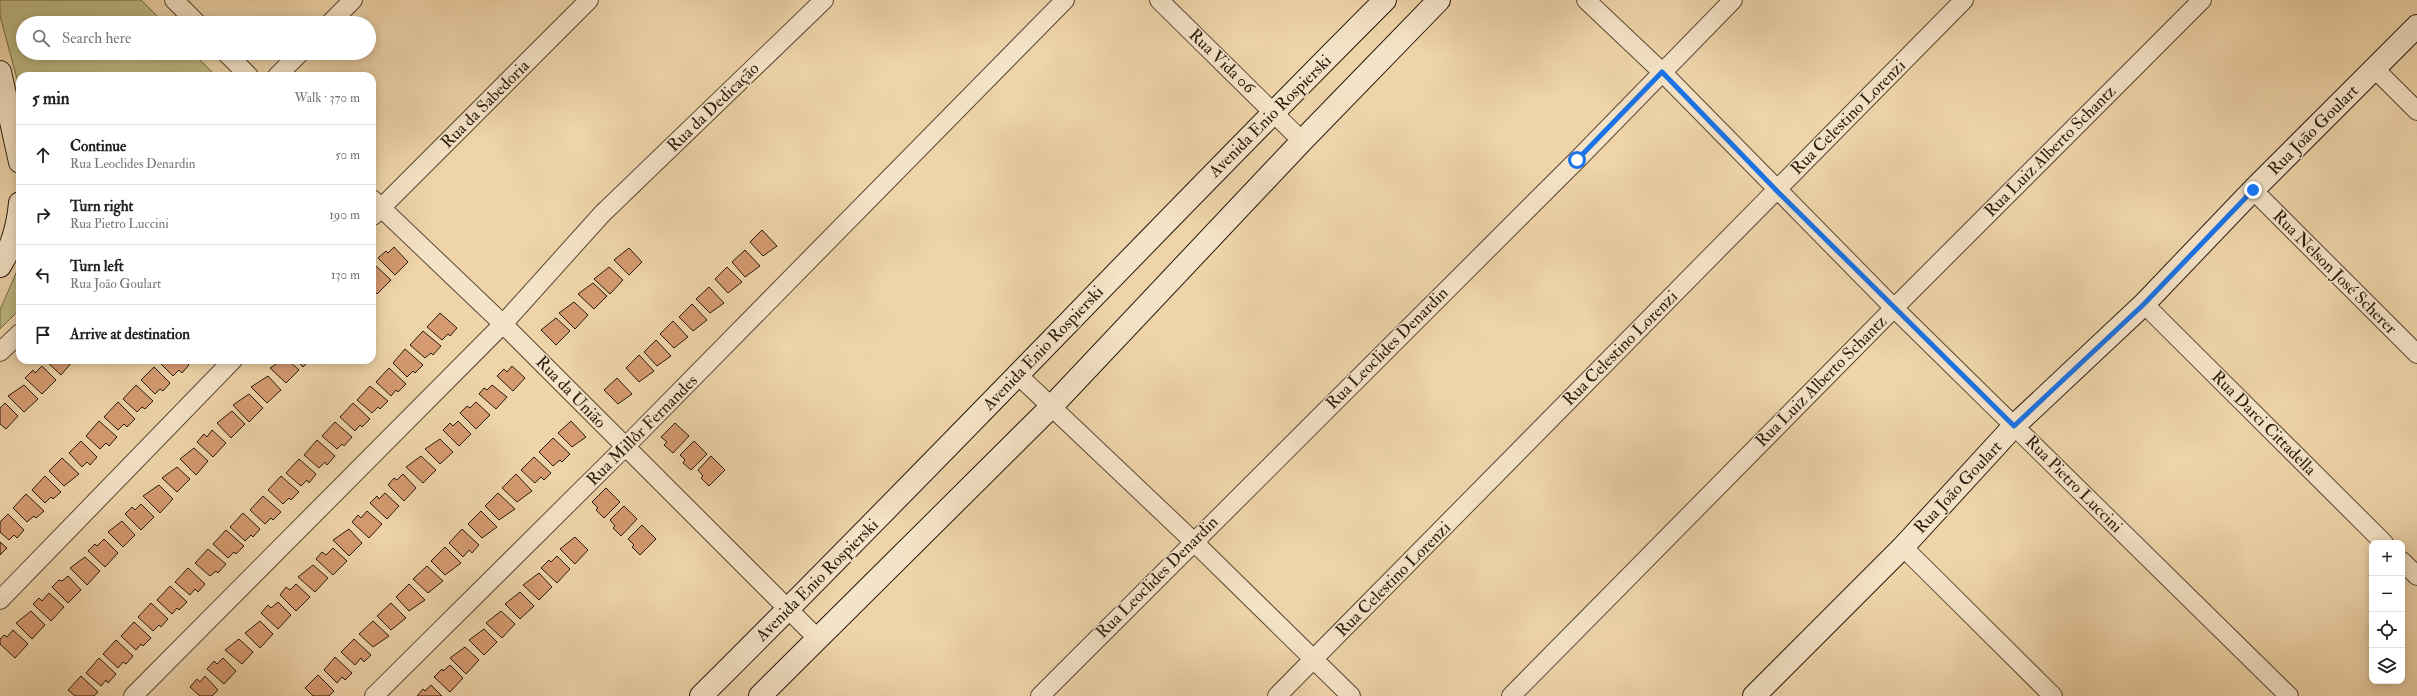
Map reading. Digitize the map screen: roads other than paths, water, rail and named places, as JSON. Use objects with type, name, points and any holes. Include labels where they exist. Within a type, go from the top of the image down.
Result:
[{"type":"street","points":[[174,0],[190,16]]},
{"type":"street","points":[[337,16],[353,0]]},
{"type":"street","name":"Rua da Sabedoria","points":[[376,207],[589,0]]},
{"type":"street","name":"Rua da Dedicação","points":[[133,696],[503,324],[602,214],[824,0]]},
{"type":"street","name":"Rua Millôr Fernandes","points":[[374,696],[625,448],[1065,0]]},
{"type":"street","name":"Rua Vida 06","points":[[1159,0],[1274,111],[1302,141]]},
{"type":"street","name":"Avenida Enio Rospierski","points":[[701,696],[789,610],[1274,111],[1385,0]]},
{"type":"street","points":[[760,696],[1051,407],[1302,141],[1439,0]]},
{"type":"street","name":"Rua Pietro Luccini","points":[[1586,0],[1662,72],[1776,190],[1894,308],[2289,696]]},
{"type":"street","name":"Rua Leoclides Denardin","points":[[1040,696],[1733,0]]},
{"type":"street","name":"Rua Celestino Lorenzi","points":[[1277,696],[1964,0]]},
{"type":"street","name":"Rua Luiz Alberto Schantz","points":[[1511,696],[1894,308],[2202,0]]},
{"type":"street","name":"Rua João Goulart","points":[[1754,696],[1903,547],[2014,426],[2144,304],[2253,190],[2417,26]]},
{"type":"street","points":[[233,60],[245,72]]},
{"type":"street","points":[[281,72],[293,60]]},
{"type":"street","points":[[2375,69],[2417,111]]},
{"type":"street","points":[[0,72],[16,144]]},
{"type":"street","name":"Rua Nelson José Scherer","points":[[2253,190],[2417,354]]},
{"type":"street","name":"Rua da União","points":[[376,209],[503,324],[625,448],[818,639]]},
{"type":"street","points":[[0,266],[12,241],[16,227]]},
{"type":"street","name":"Rua Darci Cittadella","points":[[2144,304],[2381,540]]},
{"type":"street","points":[[0,352],[16,337]]},
{"type":"street","points":[[0,600],[229,364]]},
{"type":"street","points":[[1018,374],[1193,541],[1351,696]]},
{"type":"street","points":[[1903,547],[2053,696]]},
{"type":"street","points":[[2405,564],[2417,576]]}]
